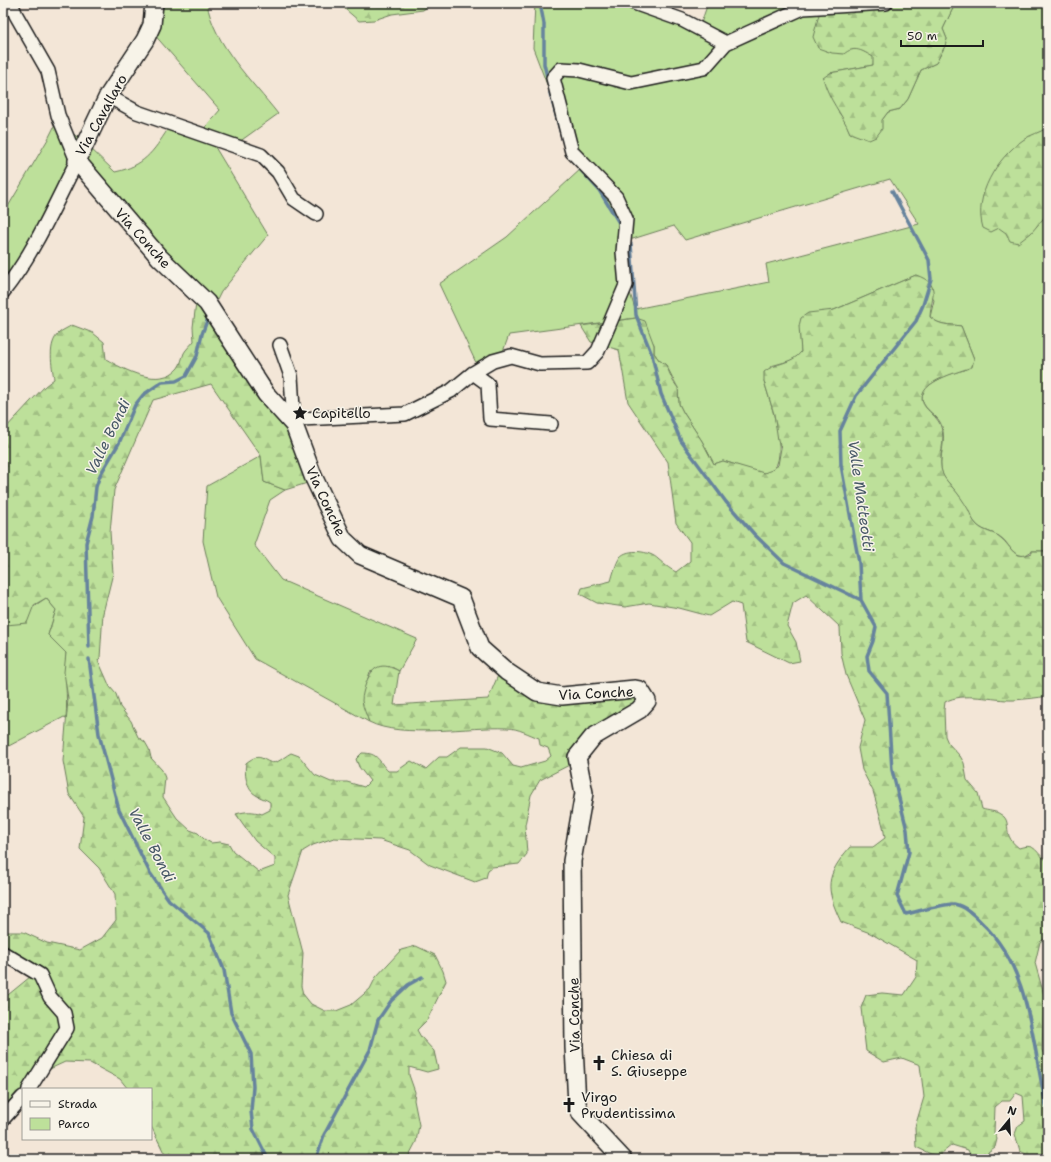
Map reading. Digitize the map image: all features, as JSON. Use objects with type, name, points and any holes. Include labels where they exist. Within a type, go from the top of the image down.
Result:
[{"type":"street","name":"Via Cavallaro","points":[[12,3],[16,15],[48,71],[58,115],[77,161]]},
{"type":"street","name":"Via Cavallaro","points":[[77,161],[108,96],[146,40],[152,25],[154,3]]},
{"type":"street","points":[[634,3],[682,20],[726,43]]},
{"type":"street","points":[[294,425],[302,419],[405,414],[451,391],[473,373],[493,361],[511,356],[540,364],[587,363],[598,351],[626,285],[623,252],[626,219],[616,197],[572,152],[553,78],[561,69],[579,70],[631,84],[704,68],[726,43],[803,8],[886,3]]},
{"type":"street","points":[[108,96],[137,112],[262,155],[278,172],[294,199],[316,214]]},
{"type":"street","points":[[3,292],[14,278],[35,244],[77,161]]},
{"type":"street","name":"Via Conche","points":[[77,161],[159,257],[207,303],[266,394],[294,425],[313,476],[343,539],[360,556],[461,598],[480,648],[507,672],[537,692],[562,696],[635,689],[640,690],[647,701],[639,710],[593,738],[576,757],[584,793],[572,861],[574,1047],[577,1104],[581,1114],[623,1159]]},
{"type":"street","points":[[280,345],[291,376],[294,425]]},
{"type":"street","points":[[473,373],[488,384],[490,419],[551,424]]},
{"type":"street","points":[[3,953],[40,975],[50,997],[64,1013],[67,1028],[30,1088]]},
{"type":"street","points":[[3,1119],[22,1098]]},
{"type":"green space","points":[[154,3],[207,3],[217,33],[226,48],[246,76],[278,114],[239,142],[223,140],[215,147],[268,235],[221,292],[212,310],[81,161],[3,296],[3,215],[57,121],[85,143],[115,172],[141,162],[157,145],[168,129],[201,132],[220,110],[153,33]]},
{"type":"green space","points":[[346,3],[453,3],[427,7],[423,10],[392,14],[374,20],[359,21],[345,9]]},
{"type":"green space","points":[[535,3],[609,3],[700,26],[708,3],[826,3],[848,50],[859,49],[874,57],[873,65],[830,73],[839,113],[845,120],[850,133],[882,120],[888,112],[900,109],[908,99],[921,70],[936,63],[945,46],[947,39],[943,29],[954,6],[953,3],[1048,3],[1048,549],[1045,551],[1032,551],[1024,556],[1015,553],[999,536],[978,526],[971,518],[956,492],[942,473],[942,428],[938,419],[924,404],[922,395],[928,386],[933,382],[965,370],[974,359],[961,326],[937,322],[930,317],[934,300],[916,275],[826,312],[800,335],[801,352],[796,359],[771,366],[764,381],[778,433],[779,447],[778,460],[774,469],[765,473],[756,472],[723,461],[714,464],[702,441],[679,404],[678,388],[666,365],[659,360],[654,353],[654,344],[636,318],[509,335],[501,357],[478,367],[439,284],[507,237],[582,168],[557,111],[533,48]],"holes":[[[890,179],[919,224],[766,264],[769,282],[635,309],[625,277],[623,242],[674,226],[685,240]]]},
{"type":"green space","points":[[826,3],[953,3],[954,6],[943,29],[947,39],[936,63],[921,70],[908,99],[900,109],[888,112],[882,120],[882,129],[876,137],[869,140],[850,133],[832,100],[823,78],[830,73],[873,65],[873,57],[855,49],[844,54],[832,53],[818,48],[813,37],[820,11]]},
{"type":"green space","points":[[1048,127],[1048,213],[1031,233],[1018,243],[1010,241],[1006,233],[999,228],[991,232],[983,228],[981,203],[984,191],[996,167],[1013,148],[1026,138]]},
{"type":"green space","points":[[916,275],[929,282],[932,287],[933,297],[930,317],[937,322],[961,326],[974,359],[972,367],[937,380],[926,389],[923,394],[923,403],[938,420],[942,430],[943,443],[941,469],[943,475],[963,501],[977,525],[1001,538],[1014,552],[1021,555],[1026,555],[1032,553],[1032,551],[1045,551],[1048,549],[1048,696],[1014,700],[961,697],[945,702],[944,710],[945,736],[948,743],[960,756],[964,763],[967,780],[978,793],[982,809],[996,812],[1005,818],[1010,838],[1019,848],[1033,848],[1048,861],[1048,936],[1040,942],[1035,963],[1044,995],[1042,1050],[1048,1064],[1048,1159],[1045,1154],[1028,1155],[1020,1151],[1015,1134],[1018,1126],[1025,1121],[1023,1096],[1016,1093],[1010,1101],[1002,1101],[995,1107],[994,1132],[997,1139],[995,1147],[988,1152],[989,1159],[972,1159],[968,1150],[952,1145],[937,1157],[916,1147],[915,1127],[924,1097],[920,1065],[902,1058],[884,1062],[866,1051],[861,1008],[866,995],[882,993],[904,995],[916,977],[917,960],[870,933],[841,922],[832,900],[830,883],[832,875],[836,866],[850,847],[873,847],[885,838],[873,791],[862,770],[858,748],[865,720],[846,675],[841,653],[840,627],[806,595],[793,603],[787,626],[796,642],[800,661],[789,663],[746,642],[741,605],[732,602],[709,616],[679,608],[649,603],[625,607],[597,603],[580,594],[582,588],[611,581],[620,557],[628,552],[645,552],[650,554],[676,572],[690,561],[690,542],[676,523],[668,462],[628,402],[619,350],[591,342],[581,326],[636,318],[645,321],[654,345],[654,353],[659,360],[666,365],[678,388],[679,404],[702,441],[714,464],[723,461],[764,473],[772,470],[778,465],[781,448],[778,440],[774,414],[764,381],[764,372],[774,366],[793,359],[801,352],[799,326],[801,318],[808,313],[834,310]]},
{"type":"green space","points":[[197,295],[261,373],[317,480],[285,490],[264,482],[261,456],[211,384],[153,400],[114,490],[110,532],[113,573],[103,613],[100,658],[98,660],[110,687],[116,694],[120,707],[131,721],[138,737],[145,742],[149,749],[151,758],[162,770],[165,778],[163,797],[177,818],[190,830],[198,833],[211,843],[220,842],[229,844],[233,851],[259,872],[275,866],[275,858],[255,841],[236,814],[243,812],[256,812],[262,814],[270,810],[270,802],[253,793],[246,780],[246,763],[256,758],[273,763],[291,753],[299,756],[315,775],[331,782],[347,782],[364,787],[370,781],[359,767],[356,759],[362,753],[372,754],[378,758],[388,771],[397,771],[411,761],[426,769],[439,757],[447,757],[461,747],[487,747],[502,753],[513,766],[521,768],[545,761],[551,756],[548,748],[540,745],[539,738],[511,728],[417,731],[383,727],[369,722],[362,701],[363,694],[369,677],[375,669],[379,667],[383,666],[393,668],[399,671],[394,705],[488,699],[502,666],[542,691],[578,703],[630,688],[646,694],[588,748],[579,760],[540,780],[531,795],[525,825],[527,854],[519,864],[492,867],[488,870],[486,878],[475,882],[430,865],[410,850],[380,840],[334,838],[313,845],[303,851],[288,895],[303,953],[301,986],[303,994],[311,1004],[325,1011],[336,1011],[351,1005],[370,989],[376,977],[401,950],[416,946],[435,955],[443,971],[446,981],[427,1020],[417,1030],[421,1037],[434,1051],[438,1069],[427,1072],[409,1067],[409,1075],[415,1092],[414,1100],[419,1125],[416,1142],[407,1159],[167,1159],[152,1128],[152,1088],[127,1088],[120,1079],[90,1063],[65,1062],[41,1073],[30,1088],[22,1088],[22,1100],[3,1126],[3,999],[30,977],[3,956],[3,936],[7,932],[23,932],[47,943],[80,950],[102,938],[116,920],[115,894],[99,868],[80,849],[84,817],[69,794],[63,761],[68,699],[64,672],[66,653],[48,635],[56,610],[46,598],[34,605],[27,623],[6,625],[3,621],[3,556],[7,551],[3,547],[3,431],[45,386],[54,379],[51,355],[53,343],[59,333],[72,325],[93,333],[104,342],[106,359],[122,368],[142,376],[152,377],[162,377],[170,374],[178,368],[185,352],[194,341],[193,327]]},
{"type":"green space","points":[[261,456],[264,482],[285,490],[270,500],[254,545],[281,580],[417,639],[399,671],[390,666],[370,672],[364,692],[364,702],[369,722],[255,659],[216,597],[203,541],[207,486]]},
{"type":"green space","points":[[46,598],[56,610],[48,635],[66,653],[66,718],[64,717],[3,749],[3,621],[6,625]]},
{"type":"waterway","name":"Valle Matteotti","points":[[540,3],[544,24],[544,64],[548,81]]},
{"type":"waterway","name":"Valle Matteotti","points":[[550,93],[563,141]]},
{"type":"waterway","name":"Valle Matteotti","points":[[578,167],[599,190],[621,226]]},
{"type":"waterway","name":"Valle Matteotti","points":[[892,191],[929,260],[931,279],[923,305],[916,321],[856,396],[840,431],[841,465],[859,563],[861,600],[876,627],[873,641],[867,656],[869,671],[887,693],[892,770],[907,830],[909,852],[897,896],[906,914],[950,904],[962,907],[978,919],[998,942],[1011,964],[1021,987],[1028,1012],[1048,1113]]},
{"type":"waterway","name":"Valle Matteotti","points":[[631,244],[636,315],[652,355],[661,394],[681,441],[726,502],[754,534],[784,563],[861,600]]},
{"type":"waterway","name":"Valle Bondi","points":[[89,647],[86,543],[93,516],[96,487],[100,475],[119,443],[135,405],[143,395],[162,382],[176,381],[186,376],[197,356],[202,334],[208,318]]},
{"type":"waterway","name":"Valle Bondi","points":[[89,659],[99,734],[119,810],[150,873],[169,900],[209,933],[224,970],[231,1013],[251,1054],[253,1087],[251,1111],[253,1129],[268,1159]]},
{"type":"waterway","points":[[316,1159],[324,1135],[370,1050],[378,1020],[391,1001],[408,985],[422,977]]},
{"type":"waterway","name":"Valle Matteotti","points":[[1048,1116],[1048,1141]]},
{"type":"place","name":"Capitello","points":[[300,413]]},
{"type":"place","name":"Chiesa di S. Giuseppe","points":[[599,1063]]},
{"type":"place","name":"Virgo Prudentissima","points":[[569,1105]]}]
